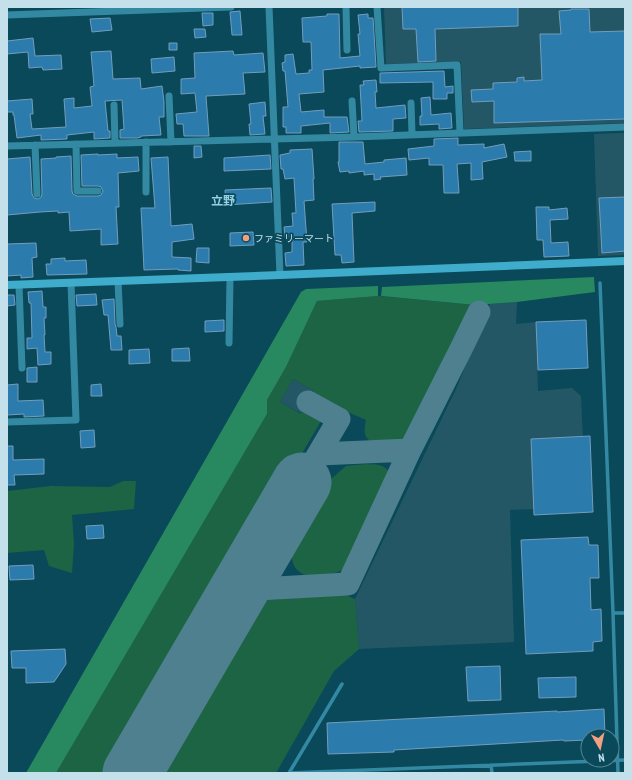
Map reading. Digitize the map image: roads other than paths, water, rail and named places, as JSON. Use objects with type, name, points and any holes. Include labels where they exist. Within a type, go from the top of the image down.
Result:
[{"type":"street","points":[[7,15],[87,10],[231,7]]},
{"type":"street","points":[[269,7],[280,275]]},
{"type":"street","points":[[346,7],[347,50]]},
{"type":"street","points":[[377,7],[381,68],[457,65],[460,132]]},
{"type":"street","points":[[169,96],[171,142]]},
{"type":"street","points":[[352,101],[354,137]]},
{"type":"street","points":[[411,103],[412,134]]},
{"type":"street","points":[[114,105],[115,143]]},
{"type":"street","points":[[7,146],[354,137],[625,127]]},
{"type":"street","points":[[146,142],[146,192]]},
{"type":"street","points":[[76,144],[77,191],[98,191]]},
{"type":"street","points":[[35,145],[37,194]]},
{"type":"street","points":[[7,285],[625,261]]},
{"type":"street","points":[[229,344],[230,277]]},
{"type":"street","points":[[118,281],[120,324]]},
{"type":"street","points":[[7,422],[76,420],[71,283]]},
{"type":"street","points":[[19,285],[22,368]]},
{"type":"lane","points":[[600,283],[617,728]]},
{"type":"lane","points":[[613,613],[625,613]]},
{"type":"lane","points":[[289,773],[342,684]]},
{"type":"lane","points":[[289,773],[580,761]]},
{"type":"lane","points":[[491,765],[492,773]]},
{"type":"place","name":"ファミリーマート","points":[[246,238]]},
{"type":"district","name":"立野","points":[[223,201]]}]
